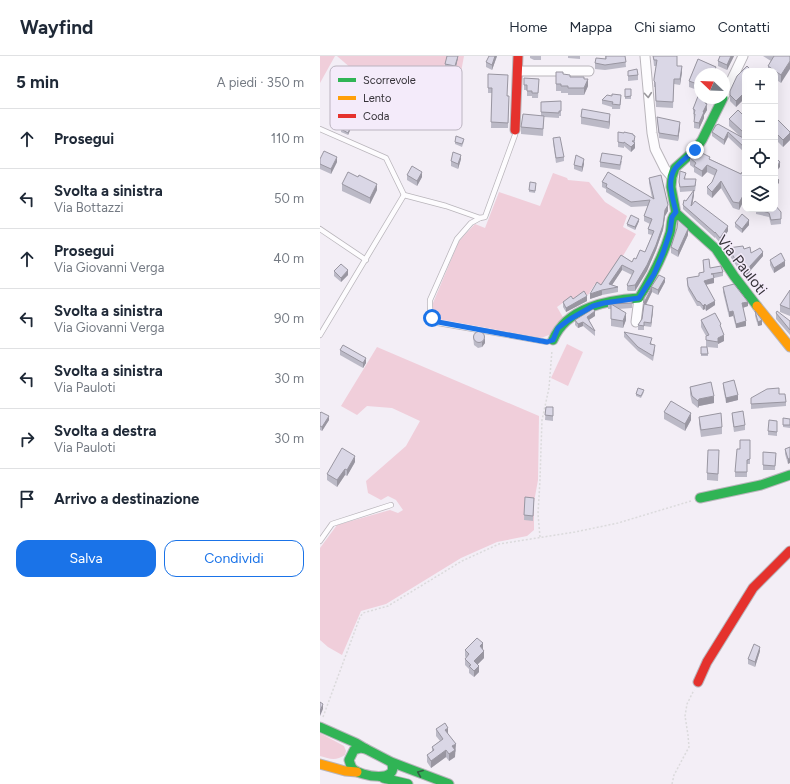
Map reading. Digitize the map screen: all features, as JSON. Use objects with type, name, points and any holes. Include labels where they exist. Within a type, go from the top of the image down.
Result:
[{"type":"street","points":[[515,130],[518,56]]},
{"type":"street","points":[[645,56],[652,133],[655,149],[665,169],[672,177]]},
{"type":"street","points":[[730,83],[743,56]]},
{"type":"street","points":[[518,71],[589,71]]},
{"type":"street","points":[[636,322],[639,298],[654,274],[670,232],[672,217],[676,212],[671,188],[675,168],[695,150],[702,140],[720,104]]},
{"type":"street","name":"Via Pauloti","points":[[676,212],[690,227],[716,249],[734,276],[790,347]]},
{"type":"street","points":[[553,340],[558,328],[570,319],[593,306],[639,298]]},
{"type":"street","points":[[700,498],[761,484],[790,475]]},
{"type":"street","points":[[698,682],[707,662],[759,581],[779,564],[790,551]]},
{"type":"street","points":[[321,725],[392,762],[448,784]]},
{"type":"street","points":[[321,725],[345,744],[350,755],[350,765],[357,772]]},
{"type":"street","points":[[320,763],[336,763],[342,761],[357,749],[366,749]]},
{"type":"street","points":[[383,778],[388,776],[392,771],[392,762]]},
{"type":"street","points":[[320,763],[345,771],[357,772],[408,784]]},
{"type":"lane","points":[[320,129],[386,158],[404,195],[446,206],[480,218]]},
{"type":"lane","points":[[515,130],[515,136],[488,212],[485,217],[471,223],[457,239],[430,300],[430,310],[432,318],[438,322],[547,342],[553,340]]},
{"type":"lane","points":[[320,335],[404,195]]},
{"type":"lane","points":[[320,229],[366,260]]},
{"type":"lane","points":[[320,541],[332,524],[390,505]]},
{"type":"path","points":[[540,537],[538,514],[542,420],[549,388],[553,340]]},
{"type":"path","points":[[321,725],[360,617],[363,613],[388,606],[462,561],[499,544],[575,532],[618,523],[700,498]]},
{"type":"path","points":[[672,784],[674,775],[689,747],[685,716],[687,704],[698,682]]},
{"type":"shaded area","points":[[320,56],[335,56],[320,83]]},
{"type":"shaded area","points":[[337,56],[464,56],[462,67],[349,66]]},
{"type":"shaded area","points":[[553,173],[567,178],[568,180],[589,182],[605,202],[627,216],[623,227],[636,234],[602,291],[595,284],[588,295],[584,293],[573,299],[571,297],[557,307],[564,319],[549,335],[541,338],[438,319],[433,310],[433,303],[459,241],[475,224],[485,228],[499,192],[540,206]]},
{"type":"shaded area","points":[[567,344],[583,352],[568,386],[551,378]]},
{"type":"shaded area","points":[[377,347],[539,416],[538,480],[534,502],[534,530],[527,536],[497,542],[461,558],[386,604],[361,611],[342,655],[328,647],[320,640],[320,548],[337,525],[390,510],[398,513],[403,510],[396,500],[388,496],[381,500],[368,493],[366,481],[406,446],[420,421],[392,408],[367,406],[357,415],[341,406]]},
{"type":"shaded area","points":[[320,733],[344,746],[346,751],[345,755],[333,759],[320,756]]},
{"type":"building","points":[[447,56],[458,56],[455,66],[445,64]]},
{"type":"building","points":[[489,56],[495,56],[492,65],[486,62]]},
{"type":"building","points":[[606,56],[625,56],[626,62],[605,65],[595,63],[596,58],[606,59]]},
{"type":"building","points":[[653,56],[677,56],[677,66],[682,66],[680,79],[674,79],[673,102],[656,101],[654,79],[657,60],[654,60]]},
{"type":"building","points":[[720,56],[731,56],[727,65],[718,61]]},
{"type":"building","points":[[774,56],[790,56],[790,61],[781,75],[778,73],[778,68],[771,68],[768,66]]},
{"type":"building","points":[[698,59],[716,67],[716,68],[694,68]]},
{"type":"building","points":[[637,69],[638,75],[628,76],[628,71]]},
{"type":"building","points":[[694,69],[694,83],[689,81]]},
{"type":"building","points":[[742,71],[742,95],[736,101],[730,95],[730,91],[737,76]]},
{"type":"building","points":[[556,72],[563,72],[563,74],[570,75],[570,77],[584,77],[584,79],[588,79],[584,88],[568,88],[568,86],[556,84]]},
{"type":"building","points":[[488,74],[508,75],[508,123],[491,122],[492,88],[488,88]]},
{"type":"building","points":[[524,78],[539,79],[538,93],[527,91],[527,85],[524,85]]},
{"type":"building","points":[[625,89],[631,89],[631,96],[625,97]]},
{"type":"building","points":[[612,94],[621,95],[620,105],[602,100],[607,95],[612,96]]},
{"type":"building","points":[[561,101],[561,111],[559,111],[559,113],[541,112],[541,102]]},
{"type":"building","points":[[695,104],[707,104],[699,123],[694,122],[695,110],[693,109]]},
{"type":"building","points":[[582,109],[610,114],[609,122],[581,117]]},
{"type":"building","points":[[738,110],[742,114],[742,131],[729,119]]},
{"type":"building","points":[[523,114],[544,116],[543,129],[521,127]]},
{"type":"building","points":[[657,117],[680,122],[678,136],[659,133]]},
{"type":"building","points":[[778,120],[790,132],[783,140],[778,135]]},
{"type":"building","points":[[718,124],[742,137],[742,145],[728,132],[724,140],[712,132]]},
{"type":"building","points":[[618,132],[633,134],[635,136],[634,141],[632,141],[635,143],[631,147],[624,142],[618,142]]},
{"type":"building","points":[[456,136],[464,139],[462,144],[455,142]]},
{"type":"building","points":[[560,137],[564,157],[556,158],[553,138]]},
{"type":"building","points":[[324,151],[337,157],[331,169],[320,164],[320,159]]},
{"type":"building","points":[[698,151],[710,157],[709,159],[741,174],[742,172],[742,198],[739,203],[733,202],[721,181],[712,192],[707,187],[712,182],[717,170],[707,165],[702,171],[694,166],[696,163],[690,158]]},
{"type":"building","points":[[453,152],[461,155],[458,164],[451,161]]},
{"type":"building","points":[[602,153],[622,156],[620,165],[600,162]]},
{"type":"building","points":[[576,155],[584,159],[582,167],[574,165]]},
{"type":"building","points":[[412,166],[422,172],[417,181],[407,175]]},
{"type":"building","points":[[680,171],[686,173],[684,179],[696,179],[695,186],[680,187]]},
{"type":"building","points":[[348,172],[358,177],[359,175],[377,184],[370,198],[342,184]]},
{"type":"building","points":[[608,172],[654,199],[649,178],[661,175],[668,205],[665,210],[663,225],[656,245],[647,265],[635,285],[627,285],[634,271],[622,265],[609,284],[618,287],[590,294],[597,282],[601,285],[621,255],[632,262],[634,258],[636,259],[640,250],[645,252],[654,231],[648,229],[652,219],[644,216],[650,200],[631,202],[606,187],[607,184],[602,182]]},
{"type":"building","points":[[530,182],[536,183],[535,191],[529,190]]},
{"type":"building","points":[[694,190],[691,206],[695,201],[728,226],[720,238],[683,205],[684,200],[686,201]]},
{"type":"building","points":[[778,208],[781,212],[781,219],[771,220],[769,213],[766,212],[778,212]]},
{"type":"building","points":[[742,214],[749,220],[742,229],[735,223]]},
{"type":"building","points":[[631,215],[639,219],[635,227],[627,224]]},
{"type":"building","points":[[678,220],[688,229],[678,251],[671,247]]},
{"type":"building","points":[[743,246],[744,249],[750,247],[751,253],[760,248],[763,252],[750,266],[750,269],[743,271],[728,248]]},
{"type":"building","points":[[781,253],[785,261],[774,268],[770,260]]},
{"type":"building","points":[[709,259],[710,268],[721,266],[723,272],[711,274],[713,274],[714,278],[704,281],[715,301],[703,306],[697,301],[688,286],[687,278],[699,276],[699,273],[704,272],[703,260]]},
{"type":"building","points":[[341,264],[348,270],[341,278],[334,271]]},
{"type":"building","points":[[659,275],[665,278],[658,290],[652,287],[644,303],[644,298]]},
{"type":"building","points":[[734,284],[748,302],[742,303],[746,321],[736,324],[733,311],[729,312],[723,287]]},
{"type":"building","points":[[790,290],[790,309],[780,305]]},
{"type":"building","points":[[584,291],[587,296],[566,308],[563,302],[571,296],[573,299]]},
{"type":"building","points":[[632,301],[632,303],[608,304]]},
{"type":"building","points":[[611,304],[626,313],[623,321],[611,319]]},
{"type":"building","points":[[644,304],[653,306],[651,323],[644,322],[644,326],[638,325],[642,319]]},
{"type":"building","points":[[593,309],[595,311],[587,317],[595,331],[583,322],[578,324],[575,320]]},
{"type":"building","points":[[755,311],[762,320],[758,322]]},
{"type":"building","points":[[777,311],[790,321],[790,330],[776,313]]},
{"type":"building","points":[[715,313],[721,324],[720,325],[724,335],[718,338],[718,342],[706,340],[706,336],[709,335],[701,320]]},
{"type":"building","points":[[479,331],[483,333],[485,337],[483,341],[479,343],[475,341],[473,337],[475,333]]},
{"type":"building","points":[[624,332],[652,338],[650,344],[655,345],[653,356],[638,347]]},
{"type":"building","points":[[343,345],[366,358],[363,363],[340,350]]},
{"type":"building","points":[[701,347],[707,347],[708,354],[701,354]]},
{"type":"building","points":[[734,380],[738,395],[726,398],[723,383]]},
{"type":"building","points":[[711,382],[714,396],[699,399],[698,401],[692,396],[690,387]]},
{"type":"building","points":[[638,388],[644,390],[641,396],[636,394]]},
{"type":"building","points":[[779,388],[779,394],[785,394],[786,402],[751,404],[751,398],[767,389]]},
{"type":"building","points":[[671,401],[691,413],[685,424],[664,412]]},
{"type":"building","points":[[546,407],[553,407],[553,416],[545,415]]},
{"type":"building","points":[[743,411],[745,425],[734,427],[732,413]]},
{"type":"building","points":[[321,412],[329,416],[322,427],[320,426]]},
{"type":"building","points":[[721,413],[722,427],[701,430],[699,417]]},
{"type":"building","points":[[783,418],[790,419],[790,425],[783,425]]},
{"type":"building","points":[[769,420],[777,421],[777,432],[768,431]]},
{"type":"building","points":[[740,440],[750,440],[750,459],[747,460],[747,472],[735,472],[737,449],[740,449]]},
{"type":"building","points":[[790,447],[790,458],[788,459],[785,449]]},
{"type":"building","points":[[342,448],[355,456],[347,470],[345,469],[337,480],[327,474]]},
{"type":"building","points":[[708,450],[719,450],[718,474],[707,473]]},
{"type":"building","points":[[763,452],[776,453],[775,466],[763,465]]},
{"type":"building","points":[[525,497],[534,498],[533,516],[524,515]]},
{"type":"building","points":[[477,638],[483,643],[480,646],[484,651],[474,661],[479,666],[474,671],[465,659],[469,654],[465,650]]},
{"type":"building","points":[[754,644],[760,647],[755,662],[748,659]]},
{"type":"building","points":[[320,702],[323,704],[320,711]]},
{"type":"building","points":[[445,723],[448,728],[445,730],[456,744],[452,746],[455,750],[449,754],[446,750],[431,761],[427,755],[434,750],[432,747],[443,739],[436,729]]},
{"type":"traffic: fast","points":[[720,104],[702,140],[695,150],[675,168],[671,187],[676,213],[716,249],[757,306]]},
{"type":"traffic: fast","points":[[553,340],[559,329],[568,320],[590,307],[602,303],[639,298],[661,259],[670,233],[672,220],[676,213]]},
{"type":"traffic: fast","points":[[700,498],[761,485],[790,475]]},
{"type":"traffic: fast","points":[[320,727],[366,749]]},
{"type":"traffic: fast","points":[[391,762],[393,769],[390,773],[385,776],[371,776],[357,772],[352,768],[349,760],[354,750],[361,748],[366,749],[391,762],[449,784]]},
{"type":"traffic: fast","points":[[383,778],[408,784]]},
{"type":"traffic: slow","points":[[757,306],[790,347]]},
{"type":"traffic: slow","points":[[320,764],[345,771],[357,772]]},
{"type":"traffic: jam","points":[[515,130],[518,56]]},
{"type":"traffic: jam","points":[[698,682],[707,662],[753,588],[790,551]]},
{"type":"route","points":[[432,318],[438,322],[547,342],[553,340],[554,334],[558,328],[570,319],[593,306],[631,298],[639,298],[654,274],[670,232],[672,217],[676,212],[671,188],[675,168],[695,150]]}]
